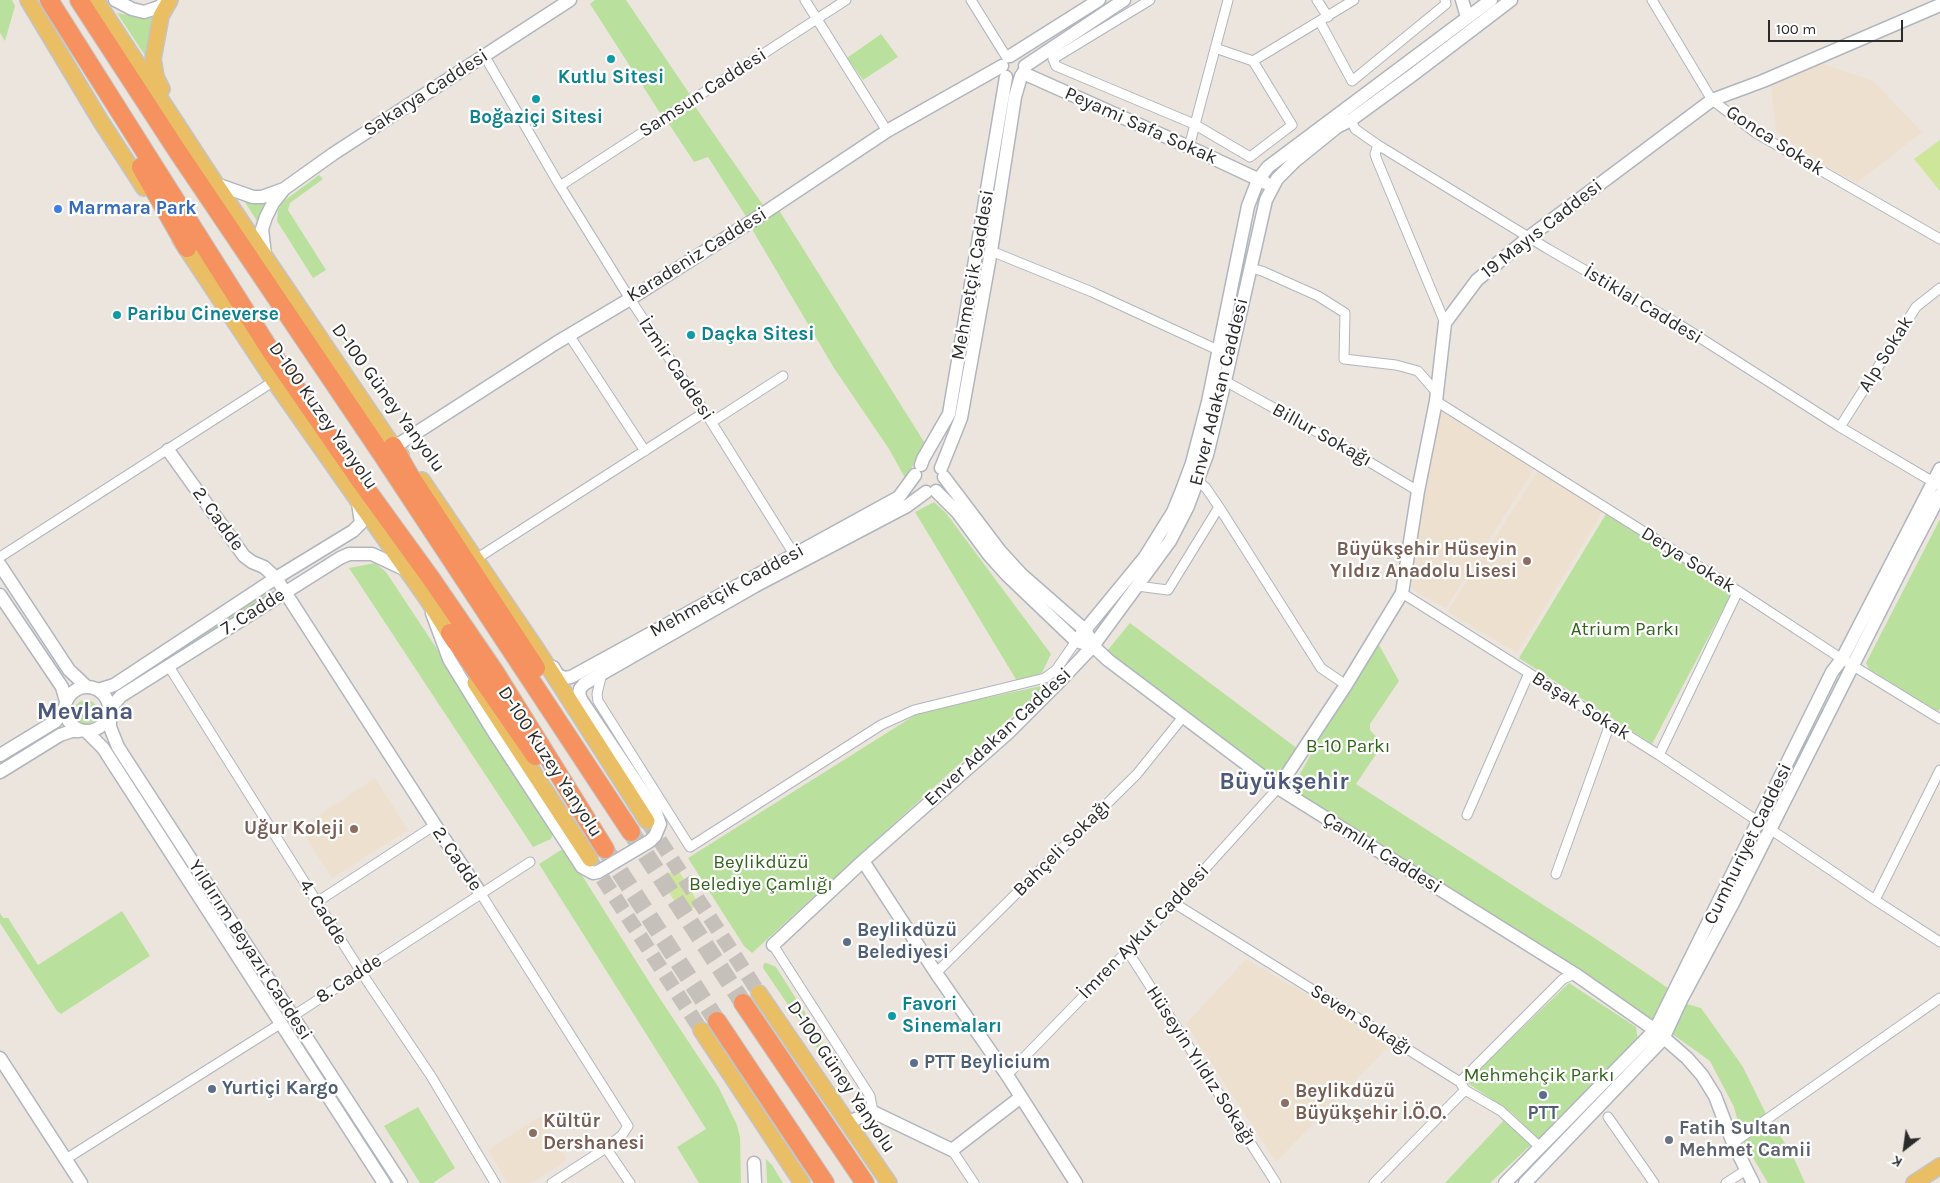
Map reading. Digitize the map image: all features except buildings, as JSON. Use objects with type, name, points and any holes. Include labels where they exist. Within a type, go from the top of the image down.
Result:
[{"type":"highway","points":[[39,0],[149,180],[187,248]]},
{"type":"highway","points":[[49,0],[253,323],[322,427],[430,577],[489,664],[605,849]]},
{"type":"highway","points":[[79,0],[178,152],[376,445],[631,832]]},
{"type":"highway","points":[[393,446],[410,476],[517,637],[576,732],[588,757],[590,771]]},
{"type":"highway","points":[[450,633],[565,801],[592,828]]},
{"type":"highway","points":[[743,1003],[865,1183]]},
{"type":"highway","points":[[717,1021],[825,1183]]},
{"type":"highway","points":[[805,1154],[818,1183]]},
{"type":"main road","name":"D-100 Kuzey Yanyolu","points":[[28,0],[100,120],[160,212],[187,248],[274,381],[450,633],[475,683],[590,859]]},
{"type":"main road","name":"D-100 Güney Yanyolu","points":[[96,0],[216,184],[393,446],[421,478],[538,651],[647,821]]},
{"type":"main road","points":[[115,0],[132,10],[144,12],[159,7],[168,0]]},
{"type":"main road","points":[[168,0],[161,16],[153,59],[156,77],[177,125]]},
{"type":"main road","name":"Sakarya Caddesi","points":[[284,189],[333,154],[484,54],[570,0]]},
{"type":"main road","name":"Karadeniz Caddesi","points":[[393,446],[569,335],[630,299],[887,131],[1006,64],[1099,0]]},
{"type":"main road","points":[[1006,64],[1013,79],[1124,0]]},
{"type":"main road","points":[[1462,0],[1467,17]]},
{"type":"main road","name":"Enver Adakan Caddesi","points":[[773,945],[863,861],[1008,733],[1093,646],[1178,527],[1207,455],[1262,213],[1272,187],[1295,161],[1337,127],[1350,120],[1422,69],[1511,0]]},
{"type":"main road","name":"Enver Adakan Caddesi","points":[[1076,642],[1145,556],[1173,512],[1192,463],[1208,402],[1248,206],[1258,180],[1268,167],[1486,1]]},
{"type":"main road","name":"19 Mayıs Caddesi","points":[[1445,323],[1477,280],[1529,237],[1712,100],[1763,81],[1940,5]]},
{"type":"main road","name":"Peyami Safa Sokak","points":[[1006,64],[1021,59],[1023,72],[1189,147],[1272,187]]},
{"type":"main road","name":"Mehmetçik Caddesi","points":[[598,676],[899,497],[918,470],[950,414],[1006,64]]},
{"type":"main road","name":"Mehmetçik Caddesi","points":[[943,473],[961,418],[991,250],[1015,97],[1023,72]]},
{"type":"main road","points":[[216,184],[253,196],[262,196],[284,189]]},
{"type":"main road","points":[[265,255],[262,229],[273,203],[284,189]]},
{"type":"main road","points":[[1278,788],[1346,685],[1402,593],[1418,491],[1436,397],[1445,323]]},
{"type":"main road","name":"2. Cadde","points":[[168,450],[244,556],[264,567],[276,578],[481,894]]},
{"type":"main road","points":[[932,463],[943,473],[980,526],[1022,575],[1086,631],[1093,646],[1076,642],[1007,575],[989,555],[958,513],[931,491],[919,487],[918,470],[932,463]]},
{"type":"main road","name":"Cumhuriyet Caddesi","points":[[1848,662],[1937,485],[1940,469]]},
{"type":"main road","points":[[931,491],[942,485],[943,473]]},
{"type":"main road","name":"Mehmetçik Caddesi","points":[[538,651],[544,654],[558,675],[564,678],[571,677],[796,558],[907,506],[931,491]]},
{"type":"main road","name":"Cumhuriyet Caddesi","points":[[1525,1183],[1659,1035],[1764,826],[1832,672],[1848,662],[1940,495]]},
{"type":"main road","name":"7. Cadde","points":[[93,688],[114,684],[358,527],[361,523],[361,516],[357,501]]},
{"type":"main road","name":"7. Cadde","points":[[110,711],[121,696],[340,558],[349,554],[372,554],[406,570]]},
{"type":"main road","points":[[0,565],[69,670],[106,698],[110,711],[107,720],[99,729],[72,731],[60,735],[0,772]]},
{"type":"main road","points":[[0,595],[62,687],[68,721],[83,731]]},
{"type":"main road","points":[[427,599],[434,622],[454,668],[568,847],[582,867],[593,872],[604,870],[650,841],[655,836],[660,824],[655,810],[582,701],[580,689],[584,684],[598,676]]},
{"type":"main road","name":"Çamlık Caddesi","points":[[1093,646],[1108,660],[1182,717],[1278,788],[1575,974],[1688,1058],[1702,1075],[1715,1096],[1733,1143],[1753,1183]]},
{"type":"main road","points":[[0,755],[56,721],[75,691],[93,688]]},
{"type":"main road","name":"Yıldırım Beyazıt Caddesi","points":[[110,711],[110,727],[118,747],[401,1183]]},
{"type":"main road","name":"Yıldırım Beyazıt Caddesi","points":[[83,731],[102,748],[384,1183]]},
{"type":"main road","points":[[863,861],[936,974],[1007,1075],[1076,1183]]},
{"type":"main road","name":"D-100 Güney Yanyolu","points":[[759,993],[888,1183]]},
{"type":"main road","name":"8. Cadde","points":[[280,1024],[293,1016]]},
{"type":"main road","points":[[701,1030],[802,1183]]},
{"type":"main road","name":"Cumhuriyet Caddesi","points":[[1505,1183],[1540,1147],[1659,1035]]},
{"type":"main road","points":[[0,1058],[81,1183]]},
{"type":"main road","points":[[848,1122],[874,1112],[952,1150],[1021,1097]]},
{"type":"main road","points":[[754,1163],[755,1183]]},
{"type":"main road","points":[[1914,1183],[1940,1166]]},
{"type":"main road","points":[[1932,1183],[1940,1177]]},
{"type":"street","points":[[805,0],[887,131]]},
{"type":"street","name":"Samsun Caddesi","points":[[560,186],[846,0]]},
{"type":"street","points":[[971,0],[1006,64]]},
{"type":"street","points":[[1150,0],[1053,59],[1056,66],[1194,124],[1250,157],[1292,124],[1253,61],[1215,48]]},
{"type":"street","points":[[1189,147],[1228,0]]},
{"type":"street","points":[[1317,0],[1324,20],[1352,81],[1446,4],[1445,0]]},
{"type":"street","points":[[1253,61],[1324,20],[1354,0]]},
{"type":"street","name":"Gonca Sokak","points":[[1652,0],[1712,100],[1756,133],[1940,239]]},
{"type":"street","name":"İzmir Caddesi","points":[[484,54],[560,186],[630,299],[712,422],[796,558]]},
{"type":"street","name":"İstiklal Caddesi","points":[[1350,120],[1355,129],[1378,145],[1529,237],[1680,325],[1840,427],[1937,485]]},
{"type":"street","points":[[1378,145],[1375,154],[1377,160],[1445,323]]},
{"type":"street","points":[[991,250],[1092,292],[1218,350]]},
{"type":"street","name":"Derya Sokak","points":[[1250,268],[1262,270],[1318,296],[1345,313],[1344,359],[1396,365],[1418,371],[1436,397],[1940,719]]},
{"type":"street","name":"Alp Sokak","points":[[1840,427],[1916,307],[1940,288]]},
{"type":"street","points":[[569,335],[645,451]]},
{"type":"street","points":[[712,422],[783,376]]},
{"type":"street","points":[[0,557],[274,381]]},
{"type":"street","name":"Billur Sokağı","points":[[1225,381],[1346,448],[1418,491]]},
{"type":"street","points":[[476,559],[705,412]]},
{"type":"street","points":[[1198,481],[1206,488],[1219,507],[1320,668],[1346,685]]},
{"type":"street","points":[[1137,586],[1168,590],[1219,507]]},
{"type":"street","points":[[1659,755],[1738,590]]},
{"type":"street","name":"Başak Sokak","points":[[1402,593],[1659,755],[1940,942]]},
{"type":"street","points":[[598,676],[598,701],[690,847],[881,725],[914,710],[1045,678],[1056,670],[1076,642]]},
{"type":"street","name":"4. Cadde","points":[[168,666],[361,972],[431,1076],[495,1183]]},
{"type":"street","points":[[1467,815],[1529,673]]},
{"type":"street","name":"Bahçeli Sokağı","points":[[936,974],[1137,774],[1182,717]]},
{"type":"street","points":[[1556,874],[1610,724]]},
{"type":"street","points":[[1875,900],[1940,770]]},
{"type":"street","name":"İmren Aykut Caddesi","points":[[1007,1075],[1174,903],[1278,788]]},
{"type":"street","points":[[317,902],[435,825]]},
{"type":"street","name":"8. Cadde","points":[[293,1016],[530,862]]},
{"type":"street","name":"2. Cadde","points":[[481,894],[628,1126],[622,1135],[606,1148]]},
{"type":"street","name":"Seven Sokağı","points":[[1174,903],[1501,1111],[1540,1147]]},
{"type":"street","points":[[773,945],[870,1096],[874,1112]]},
{"type":"street","name":"Hüseyin Yıldız Sokağı","points":[[1127,950],[1276,1183]]},
{"type":"street","points":[[1374,1183],[1563,979],[1575,974]]},
{"type":"street","points":[[1733,1143],[1940,998]]},
{"type":"street","name":"8. Cadde","points":[[66,1160],[280,1024]]},
{"type":"street","points":[[1608,1117],[1654,1183]]},
{"type":"street","points":[[552,1183],[606,1148],[630,1183]]},
{"type":"street","points":[[952,1150],[974,1183]]},
{"type":"street","points":[[1726,1183],[1746,1170]]},
{"type":"shaded area","points":[[1811,60],[1873,81],[1922,132],[1857,183],[1812,159],[1776,131],[1771,85]]},
{"type":"shaded area","points":[[1441,411],[1534,469],[1446,608],[1415,592],[1411,586],[1424,470]]},
{"type":"shaded area","name":"Büyükşehir Hüseyin Yıldız Anadolu Lisesi","points":[[1539,470],[1604,510],[1517,653],[1447,612]]},
{"type":"shaded area","name":"Uğur Koleji","points":[[375,778],[408,830],[332,878],[300,828]]},
{"type":"shaded area","name":"Beylikdüzü Büyükşehir İ.Ö.O.","points":[[1246,959],[1391,1044],[1276,1162],[1186,1024]]},
{"type":"shaded area","name":"Kültür Dershanesi","points":[[541,1116],[567,1160],[531,1183],[508,1183],[488,1150]]},
{"type":"green space","points":[[0,0],[12,0],[15,6],[5,41],[0,33]]},
{"type":"green space","points":[[595,0],[626,0],[691,96],[662,116],[590,4]]},
{"type":"green space","points":[[117,13],[144,18],[153,17],[148,60]]},
{"type":"green space","points":[[881,34],[898,57],[863,80],[847,58]]},
{"type":"green space","points":[[694,105],[763,205],[747,218],[708,157],[694,162],[667,121]]},
{"type":"green space","points":[[1940,140],[1940,191],[1914,159]]},
{"type":"green space","points":[[319,175],[323,179],[290,203],[288,210],[326,270],[313,278],[277,221],[278,210],[284,201]]},
{"type":"green space","points":[[243,199],[267,200],[257,221]]},
{"type":"green space","points":[[777,207],[926,445],[905,478],[889,449],[834,368],[750,226]]},
{"type":"green space","points":[[934,502],[946,513],[1051,654],[1042,673],[1017,681],[915,512]]},
{"type":"green space","name":"Atrium Parkı","points":[[1606,514],[1734,589],[1652,744],[1519,658]]},
{"type":"green space","points":[[1940,519],[1940,709],[1937,711],[1869,669],[1866,663]]},
{"type":"green space","points":[[375,563],[386,572],[547,821],[553,833],[551,839],[533,847],[349,568]]},
{"type":"green space","points":[[267,590],[270,595],[121,692],[119,687]]},
{"type":"green space","points":[[1130,623],[1298,749],[1274,782],[1107,651]]},
{"type":"green space","name":"B-10 Parkı","points":[[1379,645],[1399,681],[1370,724],[1370,730],[1383,744],[1356,784],[1593,937],[1668,988],[1654,1021],[1548,950],[1299,794],[1295,783],[1321,736]]},
{"type":"green space","name":"Beylikdüzü Belediye Çamlığı","points":[[1046,685],[752,953],[744,946],[688,858],[920,712]]},
{"type":"green space","points":[[86,700],[91,701],[97,707],[97,717],[91,723],[86,724],[81,723],[75,717],[74,712],[75,707],[81,701]]},
{"type":"green space","points":[[561,850],[566,850],[719,1088],[737,1125],[740,1137],[741,1183],[699,1183],[677,1147],[706,1129],[539,864]]},
{"type":"green space","points":[[677,868],[699,904],[683,914],[660,879]]},
{"type":"green space","points":[[122,911],[150,956],[61,1014],[57,1011],[0,923],[0,913],[3,918],[8,918],[38,965]]},
{"type":"green space","points":[[764,963],[776,967],[823,1041],[818,1049],[763,968]]},
{"type":"green space","name":"Mehmehçik Parkı","points":[[1569,983],[1636,1027],[1638,1041],[1540,1141],[1512,1113],[1466,1082]]},
{"type":"green space","points":[[1687,1004],[1701,1008],[1743,1067],[1766,1114],[1792,1154],[1805,1183],[1768,1183],[1743,1141],[1734,1107],[1710,1061],[1671,1033]]},
{"type":"green space","points":[[418,1107],[455,1168],[433,1183],[420,1183],[384,1126]]},
{"type":"green space","points":[[1504,1120],[1531,1145],[1490,1183],[1445,1183]]},
{"type":"green space","points":[[766,1159],[772,1165],[783,1183],[767,1183]]},
{"type":"tunnel","points":[[647,821],[759,993]]},
{"type":"tunnel","points":[[631,832],[743,1003]]},
{"type":"tunnel","points":[[605,849],[717,1021]]},
{"type":"tunnel","points":[[590,859],[701,1030]]},
{"type":"place","name":"Kutlu Sitesi","points":[[611,59]]},
{"type":"place","name":"Boğaziçi Sitesi","points":[[536,99]]},
{"type":"place","name":"Marmara Park","points":[[58,209]]},
{"type":"place","name":"Paribu Cineverse","points":[[117,315]]},
{"type":"place","name":"Daçka Sitesi","points":[[691,335]]},
{"type":"place","name":"Büyükşehir Hüseyin Yıldız Anadolu Lisesi","points":[[1527,561]]},
{"type":"place","name":"Uğur Koleji","points":[[354,829]]},
{"type":"place","name":"Beylikdüzü Belediyesi","points":[[847,942]]},
{"type":"place","name":"Favori Sinemaları","points":[[892,1016]]},
{"type":"place","name":"PTT Beylicium","points":[[914,1063]]},
{"type":"place","name":"Yurtiçi Kargo","points":[[212,1089]]},
{"type":"place","name":"PTT","points":[[1543,1095]]},
{"type":"place","name":"Beylikdüzü Büyükşehir İ.Ö.O.","points":[[1285,1103]]},
{"type":"place","name":"Kültür Dershanesi","points":[[533,1133]]},
{"type":"place","name":"Fatih Sultan Mehmet Camii","points":[[1669,1140]]},
{"type":"district","name":"Mevlana","points":[[85,712]]},
{"type":"district","name":"Büyükşehir","points":[[1284,782]]}]
